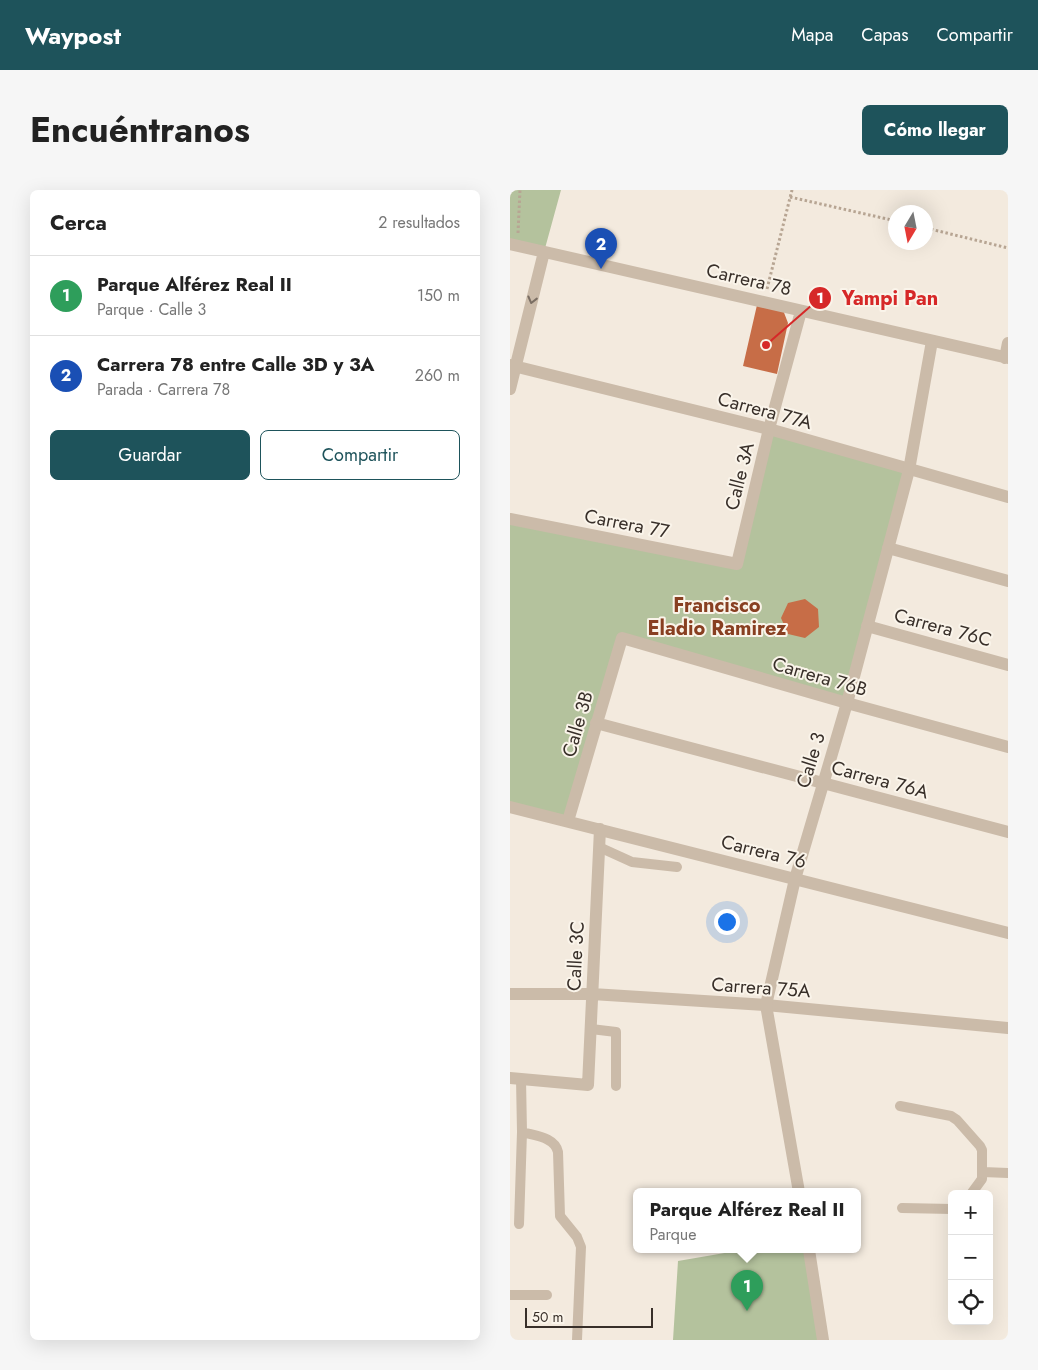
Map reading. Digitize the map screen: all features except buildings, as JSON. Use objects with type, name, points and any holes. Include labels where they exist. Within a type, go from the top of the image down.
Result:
[{"type":"street","name":"Carrera 78","points":[[514,245],[1006,358]]},
{"type":"street","points":[[510,389],[513,366],[544,252]]},
{"type":"street","name":"Calle 3A","points":[[737,564],[769,429],[801,311]]},
{"type":"street","name":"Calle 3","points":[[798,1188],[766,1005],[795,879],[847,703],[909,470],[932,341]]},
{"type":"street","points":[[1006,358],[1008,343]]},
{"type":"street","name":"Carrera 77A","points":[[513,366],[769,429],[1008,497]]},
{"type":"street","name":"Carrera 77","points":[[510,519],[737,564]]},
{"type":"street","points":[[888,548],[1008,581]]},
{"type":"street","name":"Carrera 76C","points":[[867,626],[1008,665]]},
{"type":"street","name":"Carrera 76B","points":[[622,638],[1008,747]]},
{"type":"street","name":"Calle 3B","points":[[568,821],[622,638]]},
{"type":"street","name":"Carrera 76A","points":[[596,723],[1008,832]]},
{"type":"street","name":"Carrera 76","points":[[510,807],[600,828],[1008,933]]},
{"type":"street","name":"Calle 3C","points":[[515,1079],[588,1085],[600,828]]},
{"type":"street","name":"Carrera 75A","points":[[510,994],[592,994],[766,1005],[1008,1028]]},
{"type":"street","points":[[809,1253],[823,1340]]},
{"type":"lane","points":[[599,847],[632,862],[677,867]]},
{"type":"lane","points":[[591,1029],[616,1032],[616,1086]]},
{"type":"lane","points":[[515,1079],[522,1132],[519,1224]]},
{"type":"lane","points":[[900,1106],[951,1116],[957,1120],[980,1146],[982,1150],[983,1172],[982,1179],[974,1190]]},
{"type":"lane","points":[[522,1132],[551,1141],[557,1145],[560,1216],[577,1237],[581,1247],[577,1340]]},
{"type":"lane","points":[[983,1172],[1008,1173]]},
{"type":"lane","points":[[902,1208],[948,1209]]},
{"type":"lane","points":[[510,1295],[548,1295]]},
{"type":"path","points":[[514,245],[520,190]]},
{"type":"path","points":[[763,302],[792,190]]},
{"type":"path","points":[[790,197],[888,219]]},
{"type":"path","points":[[933,230],[1008,248]]},
{"type":"green space","points":[[510,190],[561,190],[544,252],[510,244]]},
{"type":"green space","points":[[769,429],[909,470],[847,703],[622,638],[568,821],[510,807],[510,519],[736,564]]},
{"type":"green space","points":[[725,1253],[809,1253],[823,1340],[673,1340],[678,1261]]},
{"type":"place","name":"Carrera 78 entre Calle 3D y 3A","points":[[601,269]]},
{"type":"place","name":"Yampi Pan","points":[[766,345]]},
{"type":"place","name":"Parque Alférez Real II","points":[[747,1311]]},
{"type":"district","name":"Francisco Eladio Ramirez","points":[[717,616]]}]
